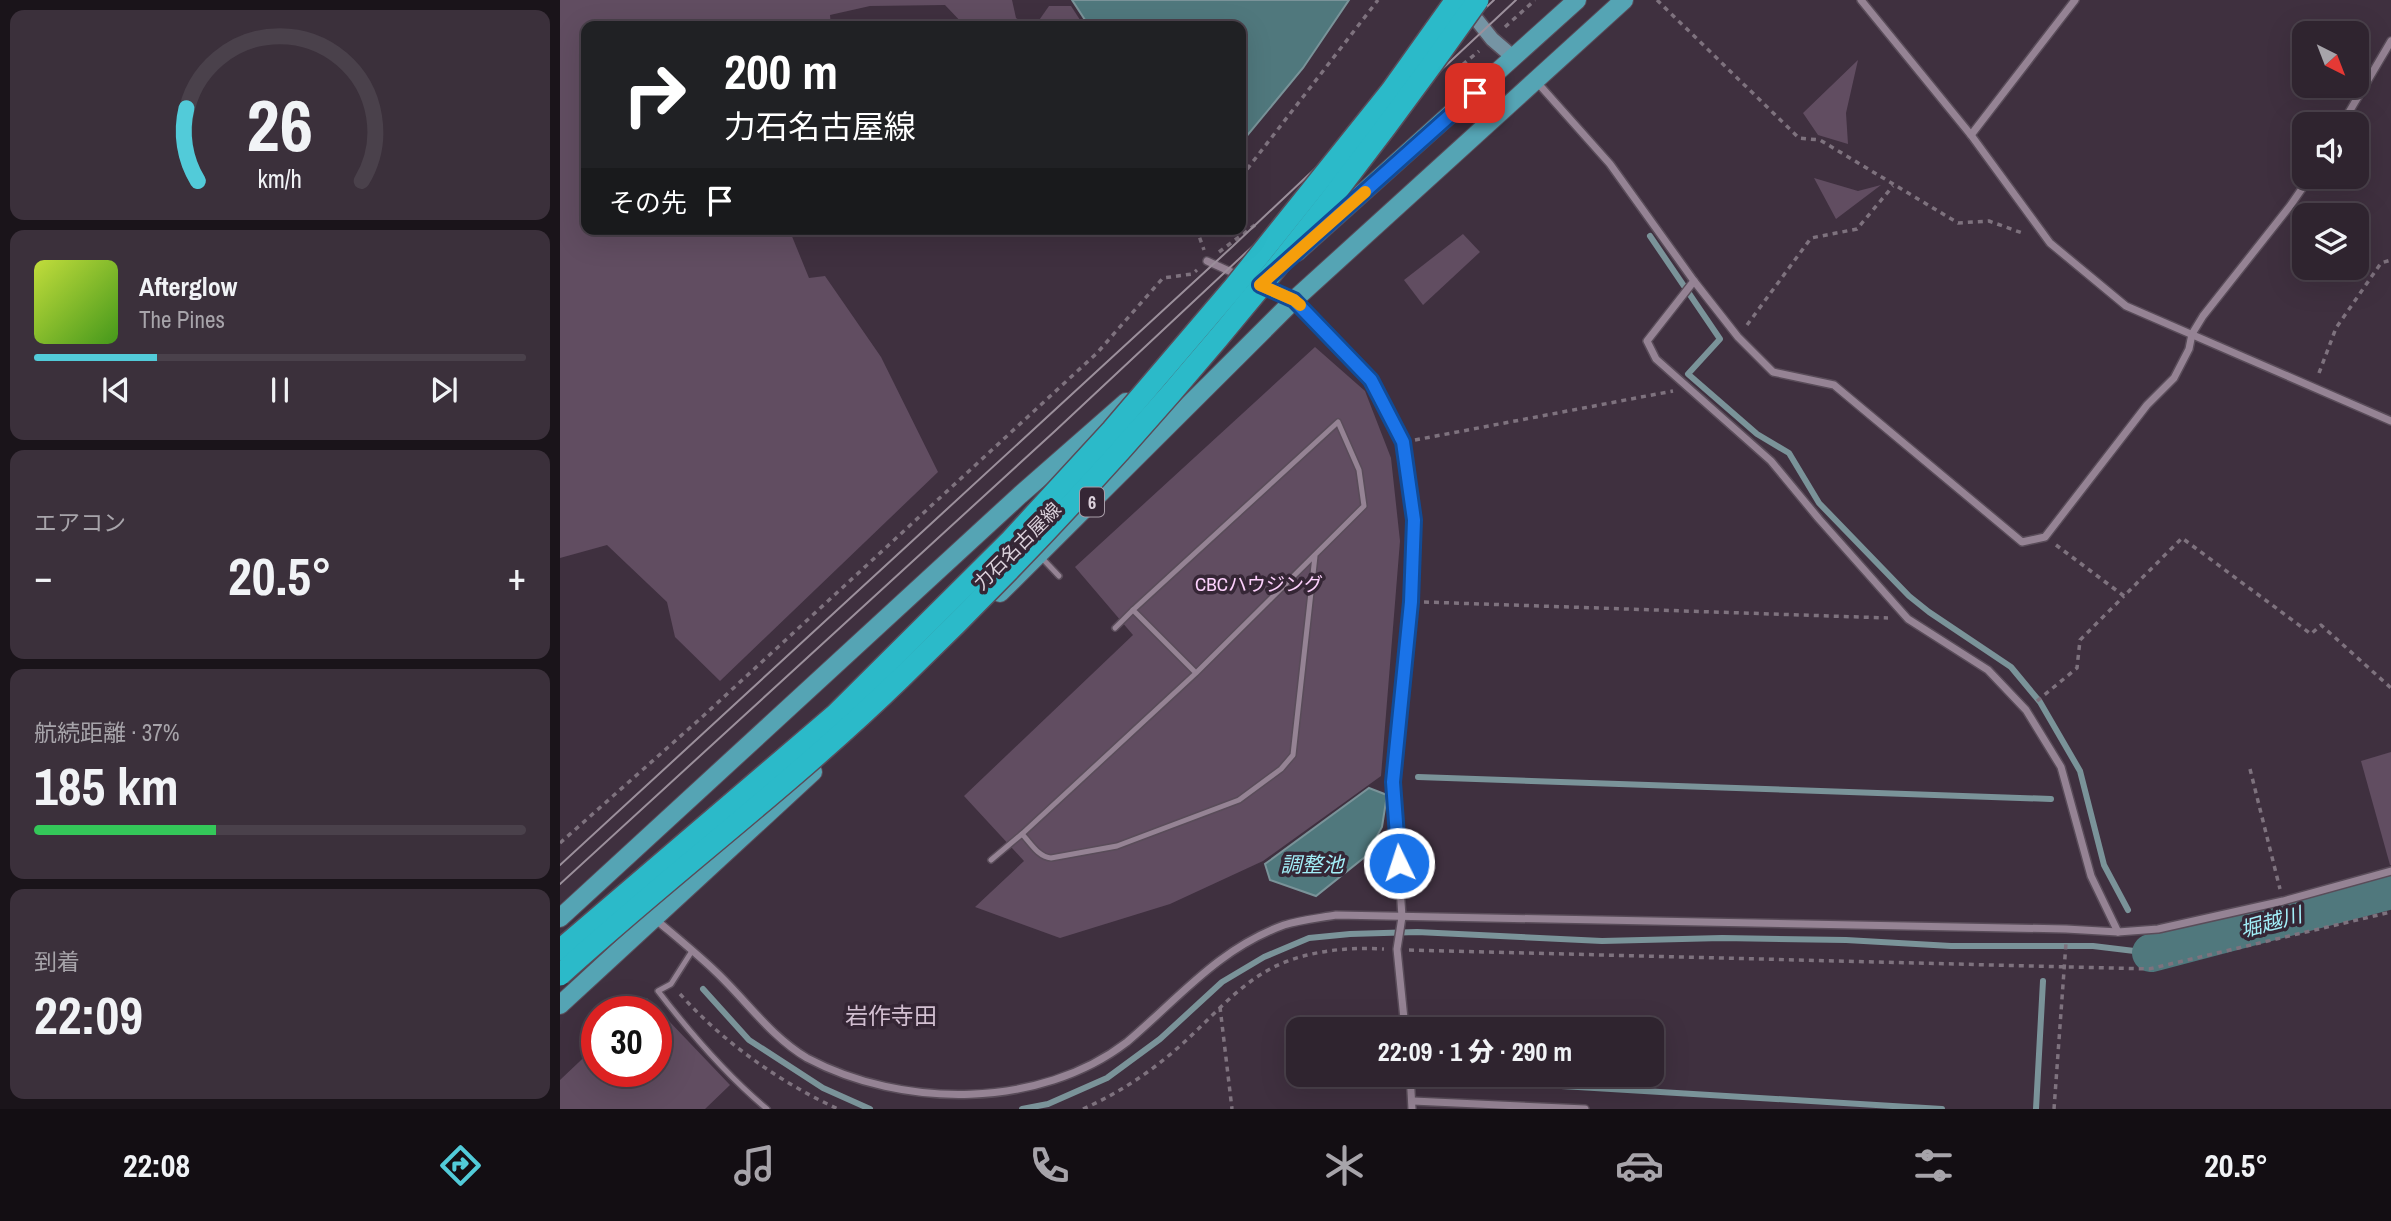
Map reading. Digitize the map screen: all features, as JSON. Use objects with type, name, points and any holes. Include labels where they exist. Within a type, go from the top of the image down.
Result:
[{"type":"highway","points":[[560,950],[836,714],[1009,542],[1112,430],[1234,287],[1376,110],[1456,0]]},
{"type":"highway","points":[[560,975],[638,905],[765,801],[849,727],[901,679],[1025,554],[1153,413],[1302,235],[1408,97],[1478,0]]},
{"type":"main road","name":"力石名古屋線","points":[[560,918],[1020,495],[1260,285],[1577,0]]},
{"type":"main road","name":"力石名古屋線","points":[[560,1005],[897,693],[1294,300],[1624,0]]},
{"type":"street","points":[[1462,0],[1492,39],[1514,58]]},
{"type":"street","points":[[1861,0],[1971,135],[2050,243],[2126,306],[2391,421]]},
{"type":"street","points":[[1971,135],[2075,0]]},
{"type":"street","points":[[2349,112],[2391,41]]},
{"type":"street","points":[[1536,81],[1610,164],[1738,337],[1773,372],[1834,385],[2022,542],[2045,537],[2147,405],[2174,378],[2189,349],[2192,334],[2203,316],[2302,189]]},
{"type":"street","points":[[1207,261],[1294,300],[1371,380],[1403,442],[1414,520],[1411,602],[1393,782],[1402,917],[1397,949],[1404,1017]]},
{"type":"street","points":[[1694,281],[1647,341],[1656,359],[1771,460],[1819,519],[1908,619],[1988,670],[2026,710],[2061,767],[2091,876],[2118,932]]},
{"type":"street","points":[[655,919],[714,970],[773,1033],[807,1058],[875,1087],[912,1096],[970,1099],[1045,1087],[1090,1067],[1125,1044],[1205,970],[1240,946],[1285,925],[1336,915],[2118,932],[2158,929],[2283,901],[2391,871]]},
{"type":"street","points":[[1411,1087],[1412,1105],[1585,1109]]},
{"type":"lane","points":[[991,860],[1196,673],[1364,506],[1359,470],[1338,422],[1115,628]]},
{"type":"lane","points":[[1039,555],[1059,576]]},
{"type":"lane","points":[[1022,834],[1045,858],[1117,846],[1239,800],[1281,769],[1293,755],[1315,556]]},
{"type":"lane","points":[[1133,610],[1196,673]]},
{"type":"lane","points":[[692,951],[671,984],[659,991],[690,1032],[736,1084],[767,1109]]},
{"type":"path","points":[[1246,171],[1378,0]]},
{"type":"path","points":[[1446,79],[1535,0]]},
{"type":"path","points":[[1657,0],[1799,138],[1820,140],[1958,223],[1989,221],[2050,243]]},
{"type":"path","points":[[1738,337],[1811,238],[1857,229],[1893,186]]},
{"type":"path","points":[[1246,232],[1262,220]]},
{"type":"path","points":[[560,843],[701,718],[1097,353],[1163,278],[1192,274],[1242,235]]},
{"type":"path","points":[[2313,387],[2336,328],[2381,263],[2391,260]]},
{"type":"path","points":[[1403,442],[1687,389]]},
{"type":"path","points":[[2045,537],[2124,596]]},
{"type":"path","points":[[2026,710],[2077,668],[2080,640],[2182,538],[2311,634],[2320,625],[2391,688]]},
{"type":"path","points":[[1411,602],[1908,619]]},
{"type":"path","points":[[2250,769],[2283,901]]},
{"type":"path","points":[[1083,1109],[1115,1095],[1154,1067],[1248,982],[1283,963],[1322,951],[1355,948],[2149,969],[2391,912]]},
{"type":"path","points":[[2054,1109],[2066,929]]},
{"type":"path","points":[[671,984],[705,1022],[777,1076],[838,1109]]},
{"type":"path","points":[[1220,1006],[1232,1109]]},
{"type":"green space","points":[[560,0],[1012,0],[1016,18],[1021,21],[960,21],[945,5],[870,6],[830,15],[831,21],[581,21],[581,235],[791,235],[809,278],[825,276],[881,357],[938,472],[720,681],[675,637],[667,602],[607,545],[560,558]]},
{"type":"green space","points":[[1049,6],[1071,6],[1081,21],[1038,21]]},
{"type":"green space","points":[[1858,60],[1846,113],[1848,144],[1818,135],[1803,113]]},
{"type":"green space","points":[[1814,178],[1858,191],[1881,185],[1836,219]]},
{"type":"green space","points":[[1463,234],[1480,252],[1423,305],[1404,280]]},
{"type":"green space","name":"CBCハウジング","points":[[1315,347],[1365,391],[1391,458],[1400,541],[1381,776],[1263,861],[1170,904],[1060,938],[975,907],[1024,861],[964,796],[1133,635],[1075,567]]},
{"type":"green space","points":[[2391,752],[2391,865],[2390,865],[2361,761]]},
{"type":"green space","points":[[672,1024],[730,1085],[705,1109],[560,1109],[560,1080],[581,1060],[581,1087],[672,1087]]},
{"type":"water","points":[[1072,0],[1349,0],[1303,68],[1246,137],[1246,21],[1086,21]]},
{"type":"water","name":"調整池","points":[[1369,788],[1387,795],[1382,827],[1366,856],[1316,896],[1270,880],[1265,864]]},
{"type":"waterway","points":[[1650,236],[1720,339],[1688,374],[1757,434],[1789,453],[1819,503],[1909,596],[2011,667],[2040,702],[2080,771],[2104,865],[2128,910]]},
{"type":"waterway","points":[[1418,777],[2051,799]]},
{"type":"waterway","name":"堀越川","points":[[2151,953],[2391,890]]},
{"type":"waterway","points":[[1022,1109],[1048,1104],[1107,1078],[1160,1039],[1222,982],[1264,957],[1309,938],[1417,932],[1602,941],[1722,938],[1846,940],[1951,946],[2093,946],[2151,953]]},
{"type":"waterway","points":[[2036,1109],[2043,981]]},
{"type":"waterway","points":[[703,989],[749,1040],[823,1088],[870,1109]]},
{"type":"waterway","points":[[1579,1087],[1942,1109]]},
{"type":"tram line","points":[[1246,234],[1494,0]]},
{"type":"tram line","points":[[560,884],[1055,431],[1516,0]]},
{"type":"tram line","points":[[560,865],[1245,235]]},
{"type":"slow traffic","points":[[1300,305],[1260,285],[1365,192]]},
{"type":"district","name":"岩作寺田","points":[[891,1015]]},
{"type":"route","points":[[1399,863],[1393,782],[1411,602],[1414,520],[1403,442],[1371,380],[1294,300],[1260,285],[1475,93]]}]
